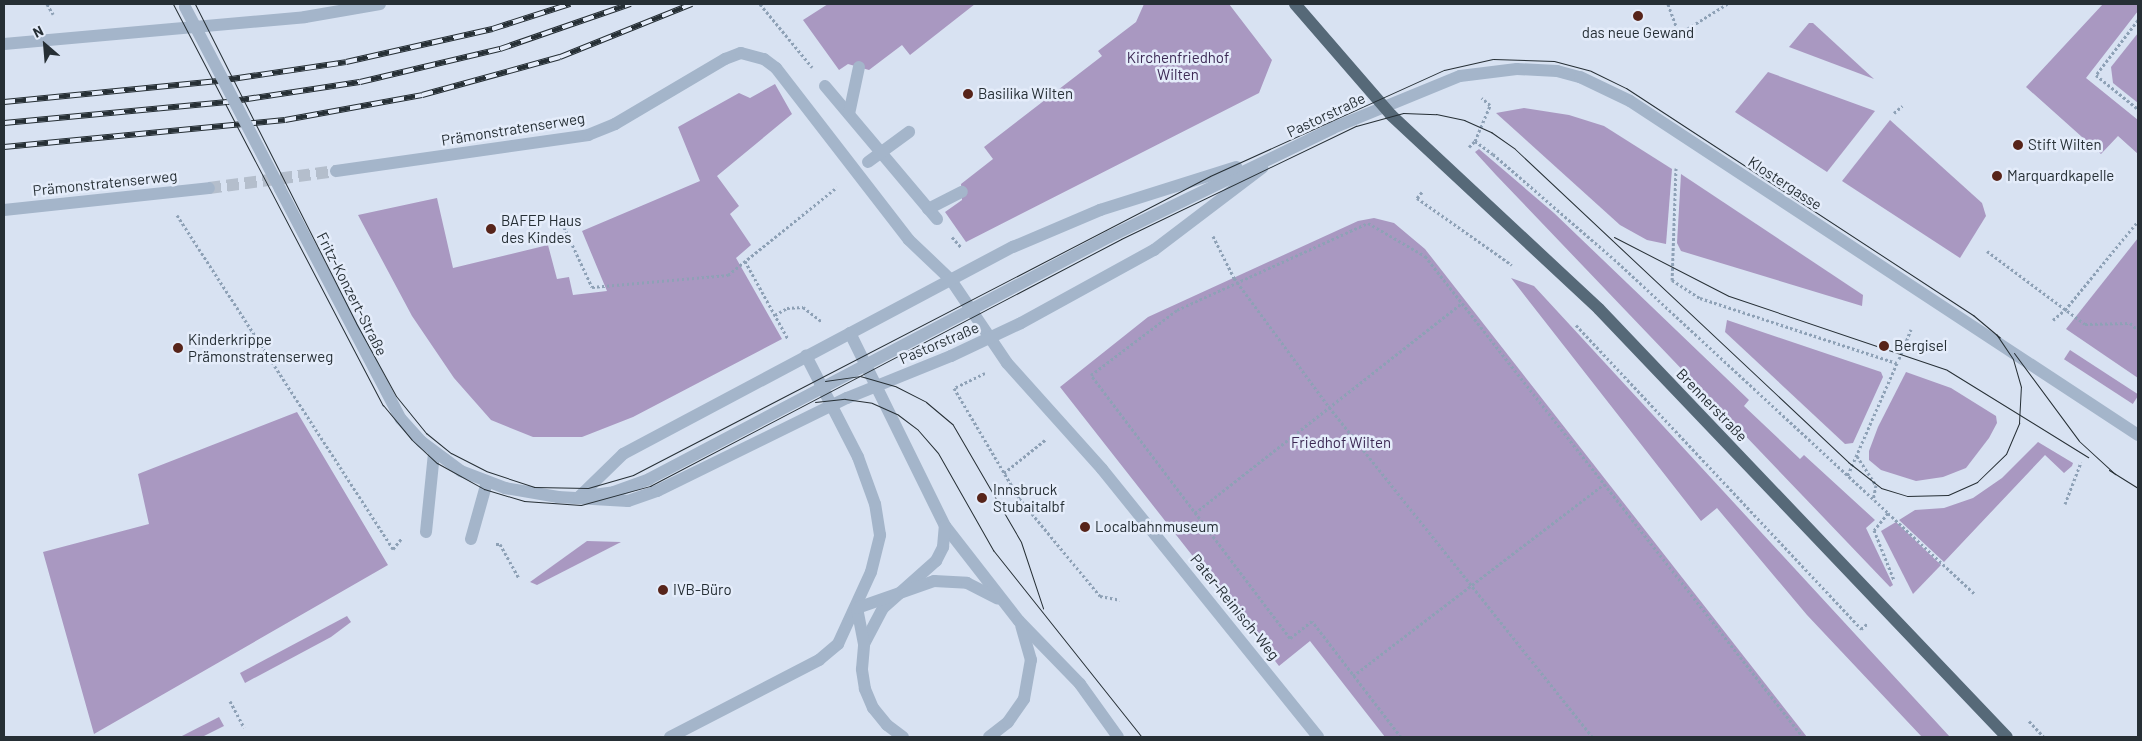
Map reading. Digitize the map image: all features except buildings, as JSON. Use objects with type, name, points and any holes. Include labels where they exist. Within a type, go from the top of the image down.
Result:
[{"type":"main road","name":"Brennerstraße","points":[[1295,4],[1383,107],[1599,309],[2006,737]]},
{"type":"street","points":[[4,44],[305,17],[380,4]]},
{"type":"street","name":"Fritz-Konzert-Straße","points":[[185,5],[401,419],[434,453],[487,482],[522,492],[579,497]]},
{"type":"street","name":"Prämonstratenserweg","points":[[336,171],[597,133],[722,60],[742,54],[757,56],[773,65],[805,104],[855,172]]},
{"type":"street","points":[[849,114],[860,67]]},
{"type":"street","name":"Klostergasse","points":[[1383,107],[1460,76],[1502,69],[1557,71],[1580,77],[1630,101],[2138,435]]},
{"type":"street","points":[[825,86],[937,219]]},
{"type":"street","name":"Pastorstraße","points":[[579,497],[614,492],[650,479],[1117,233],[1283,152],[1383,107]]},
{"type":"street","points":[[868,162],[880,150],[909,132]]},
{"type":"street","name":"Pastorstraße","points":[[579,497],[622,454],[1031,239],[1100,210],[1283,152]]},
{"type":"street","name":"Pastorstraße","points":[[579,497],[617,501],[641,498],[832,406],[990,338],[1154,250],[1283,152]]},
{"type":"street","name":"Pater-Reinisch-Weg","points":[[855,172],[910,240],[951,280],[1007,363],[1102,469],[1318,737]]},
{"type":"street","name":"Prämonstratenserweg","points":[[4,210],[209,188]]},
{"type":"street","points":[[928,208],[962,192]]},
{"type":"street","points":[[850,333],[878,385],[945,526],[1019,621],[1029,645],[1030,675],[1019,707],[1008,722],[989,737]]},
{"type":"street","points":[[670,737],[819,660],[838,644],[857,608],[874,562],[880,535],[879,519],[868,480],[822,387],[802,358]]},
{"type":"street","points":[[426,532],[434,453]]},
{"type":"street","points":[[471,539],[487,482]]},
{"type":"street","points":[[864,644],[883,608],[936,561],[943,547],[945,526]]},
{"type":"street","points":[[857,608],[934,581],[967,583],[986,590],[1004,603],[1080,684],[1116,733],[1124,737]]},
{"type":"street","points":[[857,608],[864,644],[862,669],[865,689],[878,714],[903,737]]},
{"type":"path","points":[[760,4],[816,74]]},
{"type":"path","points":[[1668,4],[1679,34],[1727,4]]},
{"type":"path","points":[[2138,20],[2096,75],[2138,109]]},
{"type":"path","points":[[1460,76],[1490,105],[1475,141],[1469,147]]},
{"type":"path","points":[[1894,113],[1902,106]]},
{"type":"path","points":[[1475,141],[1614,259],[1976,595]]},
{"type":"path","points":[[1676,168],[1672,280],[1700,298],[1897,364],[1847,477]]},
{"type":"path","points":[[564,227],[592,287],[728,274],[855,172]]},
{"type":"path","points":[[1422,192],[1417,198],[1515,267]]},
{"type":"path","points":[[163,194],[393,549],[407,531]]},
{"type":"path","points":[[2053,320],[2065,310],[2138,221]]},
{"type":"path","points":[[1401,737],[1312,621],[1290,638],[1091,375],[1176,310],[1368,222],[1425,256],[1803,737]]},
{"type":"path","points":[[1219,249],[1237,282],[1330,407],[1592,737]]},
{"type":"path","points":[[1987,251],[2085,324],[2130,323],[2138,330]]},
{"type":"path","points":[[745,261],[802,358]]},
{"type":"path","points":[[1195,513],[1462,303]]},
{"type":"path","points":[[775,315],[787,308],[803,307],[817,315],[832,342]]},
{"type":"path","points":[[1569,317],[1862,629],[1884,608]]},
{"type":"path","points":[[1899,359],[1911,329]]},
{"type":"path","points":[[1007,363],[954,388],[1019,498],[1100,596],[1120,600]]},
{"type":"path","points":[[1004,473],[1035,448]]},
{"type":"path","points":[[1857,455],[1876,485],[1873,500]]},
{"type":"path","points":[[2065,504],[2081,462]]},
{"type":"path","points":[[1353,676],[1604,484]]},
{"type":"path","points":[[1888,513],[1874,530],[1896,584]]},
{"type":"path","points":[[500,544],[518,577]]},
{"type":"path","points":[[230,701],[244,727]]},
{"type":"path","points":[[1795,737],[1800,733]]},
{"type":"green space","points":[[828,4],[975,4],[910,55],[902,45],[869,70],[848,64],[839,70],[803,20]]},
{"type":"green space","name":"Kirchenfriedhof Wilten","points":[[1144,4],[1229,4],[1272,60],[1259,93],[966,242],[945,212],[962,200],[961,184],[993,159],[984,147],[1102,56],[1098,51],[1136,22]]},
{"type":"green space","points":[[2103,4],[2138,4],[2138,11],[2086,78],[2138,120],[2138,154],[2118,136],[2101,154],[2026,87]]},
{"type":"green space","points":[[1809,23],[1813,23],[1874,79],[1789,47]]},
{"type":"green space","points":[[2138,33],[2138,103],[2113,83],[2111,67]]},
{"type":"green space","points":[[1768,72],[1875,111],[1827,172],[1735,112]]},
{"type":"green space","points":[[775,84],[792,114],[717,176],[739,206],[730,214],[751,245],[736,258],[782,339],[633,417],[582,437],[533,437],[491,420],[454,378],[412,316],[358,215],[437,198],[453,268],[548,245],[557,279],[569,277],[573,295],[607,291],[582,231],[700,181],[678,127],[739,93],[750,98]]},
{"type":"green space","points":[[1524,108],[1569,115],[1604,126],[1672,169],[1666,244],[1647,240],[1620,225],[1496,113]]},
{"type":"green space","points":[[1890,120],[1982,203],[1986,216],[1960,258],[1842,181]]},
{"type":"green space","points":[[1479,149],[1554,213],[1749,400],[1744,406],[1800,459],[1804,455],[1875,520],[1866,528],[1893,585],[1890,587],[1496,175],[1475,152]]},
{"type":"green space","points":[[1681,174],[1863,295],[1862,306],[1681,251],[1677,243]]},
{"type":"green space","name":"Friedhof Wilten","points":[[1374,218],[1394,223],[1425,249],[1807,737],[1385,737],[1310,641],[1279,666],[1060,387],[1148,317],[1358,221]]},
{"type":"green space","points":[[2138,238],[2138,378],[2066,329]]},
{"type":"green space","points":[[1511,278],[1534,286],[1950,737],[1922,737],[1807,615],[1717,508],[1701,521]]},
{"type":"green space","points":[[1727,320],[1881,372],[1883,377],[1853,443],[1845,444],[1725,332]]},
{"type":"green space","points":[[2070,350],[2138,394],[2133,404],[2064,359]]},
{"type":"green space","points":[[1906,372],[1951,388],[1996,416],[1997,423],[1989,438],[1966,468],[1943,477],[1916,481],[1881,470],[1869,460],[1869,451],[1878,427]]},
{"type":"green space","points":[[297,412],[388,565],[94,734],[43,552],[149,524],[138,474]]},
{"type":"green space","points":[[2038,442],[2073,463],[2072,466],[2064,473],[2045,455],[1944,562],[1899,520],[1915,510],[1944,508],[1973,498],[2002,478]]},
{"type":"green space","points":[[1896,522],[1941,565],[1913,594],[1881,531]]},
{"type":"green space","points":[[587,541],[621,542],[537,585],[530,582]]},
{"type":"green space","points":[[347,616],[351,622],[331,637],[245,683],[240,673]]},
{"type":"green space","points":[[219,717],[224,726],[202,737],[180,737]]},
{"type":"tunnel","points":[[209,188],[336,171]]},
{"type":"tram line","points":[[173,4],[383,405],[412,440],[437,463],[484,489],[524,501],[581,505],[650,486],[1121,239],[1356,126],[1403,113],[1436,114],[1464,120],[1491,132],[1515,149],[1848,462],[1881,488],[1907,496],[1948,495],[1977,482],[2006,454],[2019,423],[2021,387],[2013,359],[1996,334]]},
{"type":"tram line","points":[[195,4],[356,323],[396,396],[426,433],[451,453],[486,471],[534,487],[588,488],[633,475],[1210,176],[1444,70],[1493,59],[1554,61],[1591,71],[1626,88],[1973,315],[2000,338]]},
{"type":"tram line","points":[[1614,237],[1729,296],[1947,370],[2088,457]]},
{"type":"tram line","points":[[2014,353],[2079,441],[2115,474]]},
{"type":"tram line","points":[[825,381],[860,376],[895,386],[926,402],[953,425],[1021,542],[1043,608]]},
{"type":"tram line","points":[[815,402],[845,399],[872,403],[897,414],[918,430],[938,453],[993,550],[1142,737]]},
{"type":"tram line","points":[[2109,470],[2138,488]]},
{"type":"railway","points":[[4,102],[218,81],[346,62],[492,29],[570,4]]},
{"type":"railway","points":[[4,123],[227,102],[360,82],[500,49],[630,4]]},
{"type":"railway","points":[[4,147],[285,120],[422,95],[560,57],[692,4]]},
{"type":"place","name":"das neue Gewand","points":[[1638,16]]},
{"type":"place","name":"Basilika Wilten","points":[[968,94]]},
{"type":"place","name":"Stift Wilten","points":[[2018,145]]},
{"type":"place","name":"Marquardkapelle","points":[[1997,176]]},
{"type":"place","name":"BAFEP Haus des Kindes","points":[[491,229]]},
{"type":"place","name":"Bergisel","points":[[1884,346]]},
{"type":"place","name":"Kinderkrippe Prämonstratenserweg","points":[[178,348]]},
{"type":"place","name":"Innsbruck Stubaitalbf","points":[[982,498]]},
{"type":"place","name":"Localbahnmuseum","points":[[1085,527]]},
{"type":"place","name":"IVB-Büro","points":[[663,590]]}]
